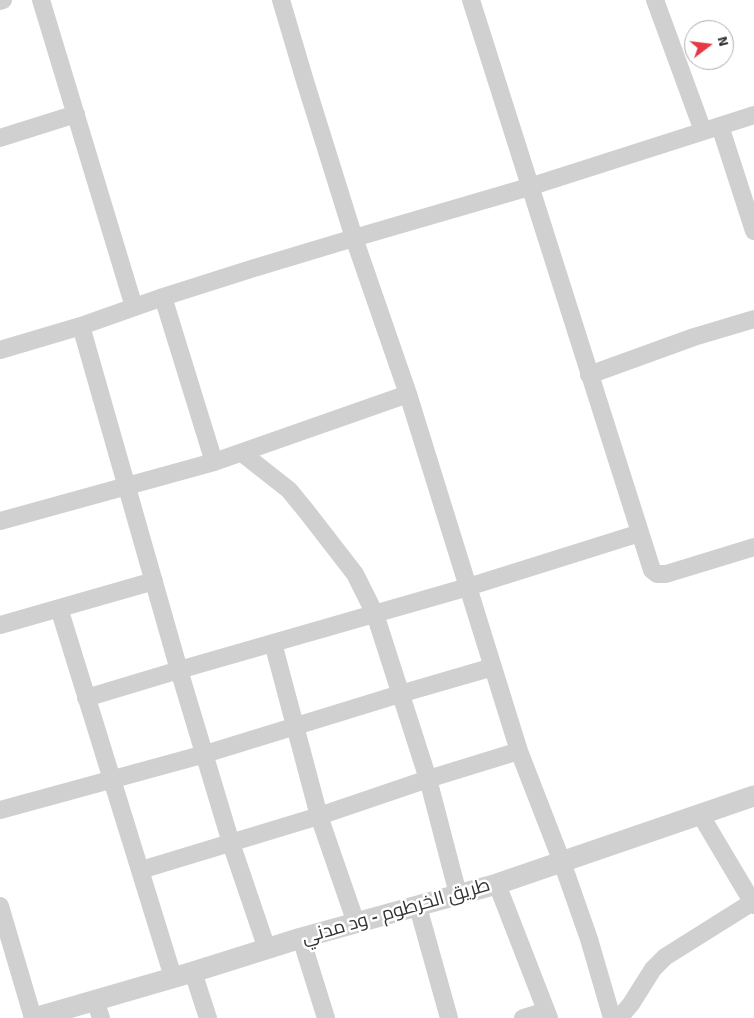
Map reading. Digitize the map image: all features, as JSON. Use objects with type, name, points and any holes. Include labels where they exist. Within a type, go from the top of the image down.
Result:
[{"type":"street","points":[[41,0],[134,307]]},
{"type":"street","points":[[281,0],[354,238],[408,394],[519,751],[562,862],[589,939],[612,1018]]},
{"type":"street","points":[[471,0],[652,570],[657,574],[666,574],[754,547]]},
{"type":"street","points":[[656,0],[754,231]]},
{"type":"street","points":[[0,138],[76,114]]},
{"type":"street","points":[[0,350],[82,326],[163,297],[354,238],[529,187],[754,115]]},
{"type":"street","points":[[163,297],[214,462]]},
{"type":"street","points":[[590,375],[694,337],[754,319]]},
{"type":"street","points":[[82,326],[179,670],[231,843],[266,949]]},
{"type":"street","points":[[0,521],[214,462],[408,394]]},
{"type":"street","points":[[242,453],[288,490],[308,512],[355,574],[375,614],[428,779],[458,894]]},
{"type":"street","points":[[86,698],[468,587],[640,533]]},
{"type":"street","points":[[0,625],[154,581]]},
{"type":"street","points":[[59,608],[173,977]]},
{"type":"street","points":[[273,643],[319,816],[356,922]]},
{"type":"street","points":[[1,807],[112,780],[204,754],[493,667]]},
{"type":"street","points":[[140,870],[319,816],[519,751]]},
{"type":"street","name":"طريق الخرطوم - ود مدني","points":[[33,1018],[98,1009],[173,977],[356,922],[497,884],[754,796]]},
{"type":"street","points":[[619,1018],[631,1004],[653,969],[665,957],[753,902],[700,814]]},
{"type":"street","points":[[497,884],[548,1015],[523,1018]]},
{"type":"street","points":[[0,906],[33,1018]]},
{"type":"street","points":[[418,906],[449,1018]]},
{"type":"street","points":[[301,938],[326,1018]]},
{"type":"street","points":[[194,972],[208,1018]]}]
